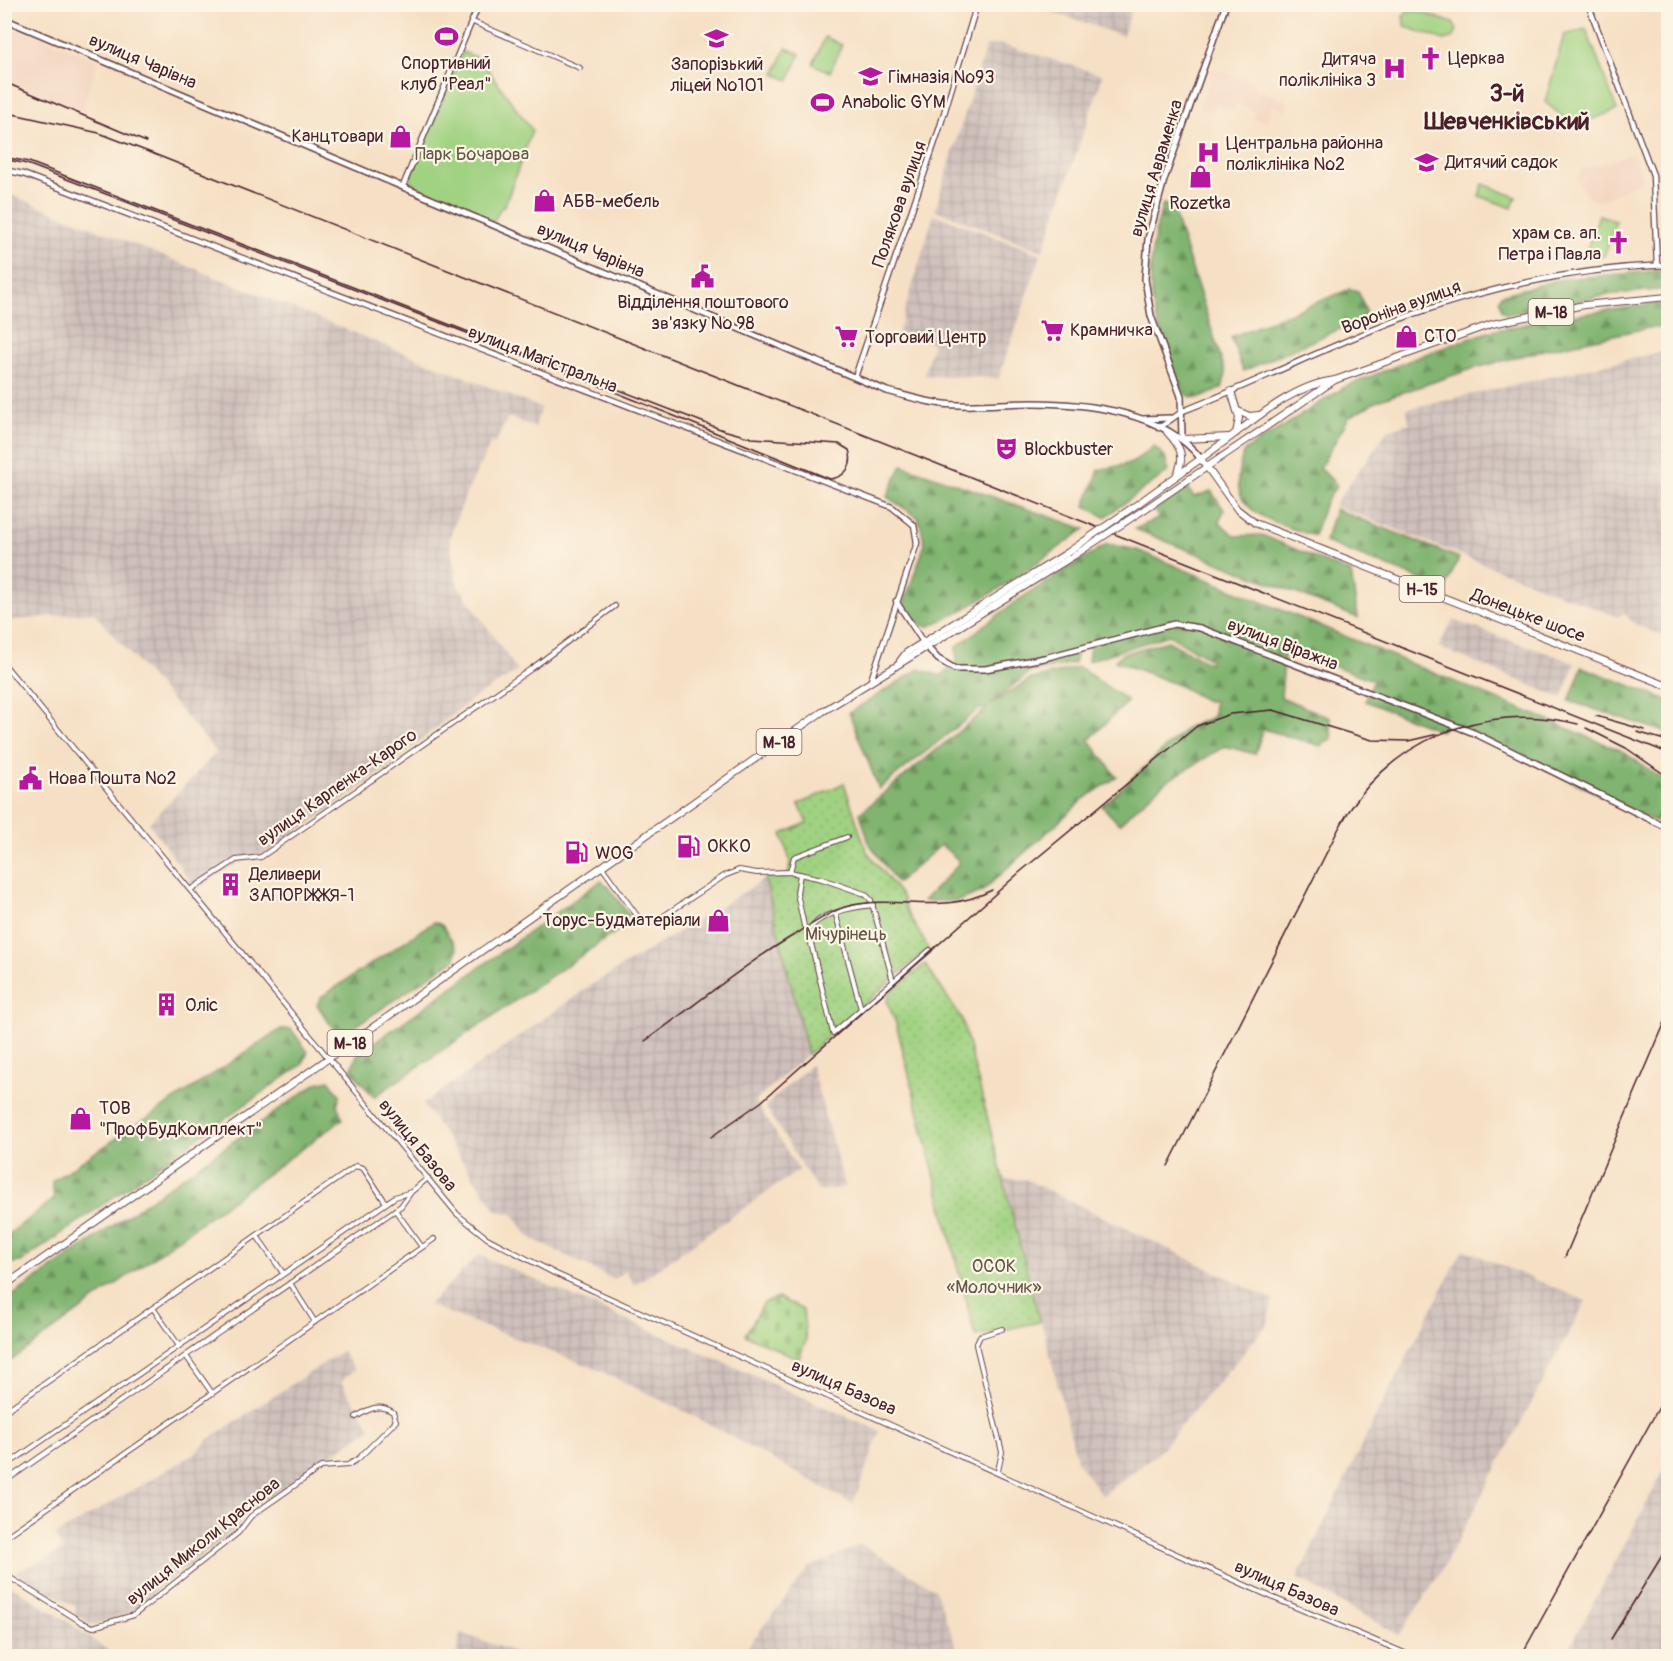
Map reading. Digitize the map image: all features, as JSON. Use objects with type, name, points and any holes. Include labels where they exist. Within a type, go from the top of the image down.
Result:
[{"type":"main road","name":"вулиця Авраменка","points":[[1182,439],[1181,396],[1151,316],[1145,279],[1148,239],[1164,180],[1226,4]]},
{"type":"main road","name":"вулиця Чарівна","points":[[4,19],[855,377],[914,399],[958,405],[1048,403],[1086,406],[1135,418],[1182,439]]},
{"type":"main road","name":"М-18","points":[[4,1286],[601,867],[900,661],[906,653],[1067,553],[1267,412],[1318,382],[1335,380],[1492,324],[1584,305],[1668,297]]},
{"type":"main road","name":"М-18","points":[[900,661],[910,660],[1075,555],[1335,380]]},
{"type":"main road","points":[[1182,439],[1234,435],[1239,424],[1231,391]]},
{"type":"main road","points":[[1235,408],[1249,416],[1267,412]]},
{"type":"main road","points":[[1135,418],[1170,418]]},
{"type":"main road","points":[[1167,432],[1181,448],[1183,459],[1176,477]]},
{"type":"main road","points":[[1182,439],[1201,459]]},
{"type":"main road","name":"Донецьке шосе","points":[[1201,459],[1237,509],[1255,523],[1668,686]]},
{"type":"main road","name":"вулиця Віражна","points":[[922,642],[938,659],[955,669],[985,669],[1044,658],[1174,624],[1200,628],[1474,734],[1668,828]]},
{"type":"street","points":[[402,186],[479,4]]},
{"type":"street","name":"Полякова вулиця","points":[[855,377],[939,130],[977,4]]},
{"type":"street","points":[[1588,4],[1653,175],[1657,265]]},
{"type":"street","points":[[473,22],[580,68]]},
{"type":"street","name":"вулиця Магістральна","points":[[4,170],[33,178],[292,275],[892,507],[914,525],[917,536],[914,553],[871,680]]},
{"type":"street","name":"Вороніна вулиця","points":[[1159,428],[1170,418],[1183,411],[1340,343],[1415,314],[1522,283],[1575,273],[1668,265]]},
{"type":"street","name":"вулиця Віражна","points":[[896,601],[922,642]]},
{"type":"street","name":"вулиця Карпенка-Карого","points":[[190,890],[236,860],[261,857],[531,669],[615,606]]},
{"type":"street","points":[[4,664],[213,919],[330,1057]]},
{"type":"street","points":[[790,872],[794,857],[847,837]]},
{"type":"street","points":[[601,867],[638,917],[653,923],[732,872],[739,870],[757,873],[790,872],[846,885],[865,894],[873,905],[893,981]]},
{"type":"street","points":[[800,874],[797,893],[804,926]]},
{"type":"street","points":[[873,905],[844,909],[813,926],[808,932],[833,1033],[930,950]]},
{"type":"street","points":[[836,915],[861,1009]]},
{"type":"street","name":"вулиця Базова","points":[[330,1057],[457,1214],[487,1238],[554,1273],[998,1471],[1276,1599],[1412,1656]]},
{"type":"street","points":[[4,1412],[358,1166],[365,1170],[386,1203]]},
{"type":"street","points":[[4,1482],[395,1210],[428,1178]]},
{"type":"street","points":[[4,1467],[386,1203],[404,1193],[411,1192]]},
{"type":"street","points":[[395,1210],[422,1247]]},
{"type":"street","points":[[257,1236],[283,1273]]},
{"type":"street","points":[[4,1538],[434,1239]]},
{"type":"street","points":[[4,1271],[12,1281]]},
{"type":"street","points":[[290,1283],[315,1322]]},
{"type":"street","points":[[153,1308],[179,1346]]},
{"type":"street","points":[[998,1471],[1002,1452],[976,1345],[980,1336],[1002,1329]]},
{"type":"street","points":[[186,1356],[212,1393]]},
{"type":"street","name":"вулиця Миколи Краснова","points":[[4,1574],[93,1627],[134,1615],[238,1533],[260,1508],[321,1467],[348,1465],[368,1450],[382,1432],[396,1421],[393,1412],[381,1407],[373,1407],[356,1418]]},
{"type":"shaded area","points":[[1133,4],[1123,36],[1032,5]]},
{"type":"shaded area","points":[[6,22],[98,61],[82,111],[5,80]]},
{"type":"shaded area","points":[[1001,44],[1103,75],[1043,251],[935,210],[986,46]]},
{"type":"shaded area","points":[[1213,68],[1255,83],[1254,88],[1289,101],[1286,110],[1272,105],[1266,122],[1253,118],[1255,111],[1236,104],[1233,110],[1216,104],[1212,113],[1199,108]]},
{"type":"shaded area","points":[[1633,153],[1644,180],[1598,202],[1589,198],[1577,180],[1581,167],[1588,168]]},
{"type":"shaded area","points":[[4,192],[541,408],[535,427],[508,417],[495,444],[491,442],[466,494],[449,539],[457,584],[518,671],[474,698],[355,792],[266,854],[246,858],[196,889],[149,823],[217,752],[93,612],[5,621]]},
{"type":"shaded area","points":[[934,214],[1041,254],[999,378],[924,375],[933,343],[898,333]]},
{"type":"shaded area","points":[[1668,352],[1668,638],[1635,624],[1624,613],[1618,617],[1334,505],[1388,430],[1410,423],[1406,409]]},
{"type":"shaded area","points":[[1453,620],[1575,663],[1562,698],[1438,647]]},
{"type":"shaded area","points":[[765,879],[808,1054],[755,1101],[799,1170],[634,1285],[626,1271],[613,1279],[529,1237],[513,1214],[497,1211],[423,1104],[590,986]]},
{"type":"shaded area","points":[[811,1065],[845,1187],[818,1191],[765,1106]]},
{"type":"shaded area","points":[[1004,1179],[1025,1179],[1273,1300],[1268,1324],[1156,1455],[1102,1495],[1078,1463]]},
{"type":"shaded area","points":[[1463,1249],[1586,1301],[1439,1575],[1399,1635],[1297,1578],[1379,1410]]},
{"type":"shaded area","points":[[479,1255],[880,1431],[853,1504],[692,1415],[599,1370],[428,1305]]},
{"type":"shaded area","points":[[342,1351],[354,1369],[341,1382],[371,1428],[243,1516],[239,1527],[154,1593],[142,1608],[96,1625],[90,1624],[75,1614],[76,1607],[15,1572],[62,1551],[56,1535],[196,1453],[209,1439]]},
{"type":"shaded area","points":[[1668,1463],[1668,1656],[1565,1656]]},
{"type":"shaded area","points":[[861,1544],[935,1589],[960,1656],[740,1656],[809,1568]]},
{"type":"shaded area","points":[[5,1582],[68,1622],[115,1656],[5,1656]]},
{"type":"shaded area","points":[[460,1633],[526,1656],[456,1656]]},
{"type":"green space","points":[[1415,10],[1453,23],[1457,30],[1454,37],[1444,40],[1406,27],[1403,17],[1407,11]]},
{"type":"green space","points":[[1586,29],[1617,110],[1574,126],[1545,102],[1564,35]]},
{"type":"green space","points":[[825,37],[842,45],[830,72],[813,64]]},
{"type":"green space","points":[[786,48],[800,54],[789,80],[775,74]]},
{"type":"green space","name":"Парк Бочарова","points":[[463,52],[480,59],[532,130],[505,205],[500,209],[494,221],[412,185],[410,177]]},
{"type":"green space","points":[[1483,184],[1516,197],[1512,208],[1479,196]]},
{"type":"green space","points":[[1163,204],[1172,207],[1226,374],[1222,388],[1197,398],[1183,392],[1164,342],[1152,300],[1151,258]]},
{"type":"green space","points":[[1599,215],[1616,221],[1604,256],[1584,258]]},
{"type":"green space","points":[[1668,270],[1668,289],[1614,294],[1507,314],[1502,311],[1499,299],[1501,295],[1561,279]]},
{"type":"green space","points":[[1350,289],[1358,291],[1366,311],[1361,320],[1243,371],[1231,337]]},
{"type":"green space","points":[[1668,302],[1668,328],[1647,328],[1543,350],[1472,369],[1377,401],[1349,417],[1320,468],[1337,485],[1324,505],[1314,536],[1265,518],[1245,502],[1240,492],[1238,476],[1244,451],[1345,387],[1423,355],[1491,331],[1568,316]]},
{"type":"green space","points":[[1154,446],[1165,457],[1169,471],[1105,517],[1085,506],[1099,470],[1132,463]]},
{"type":"green space","points":[[902,465],[1085,529],[988,595],[927,627],[913,621],[904,603],[925,544],[918,517],[887,497]]},
{"type":"green space","points":[[1186,487],[1194,497],[1211,491],[1224,510],[1219,522],[1235,536],[1262,535],[1351,573],[1358,618],[1135,529],[1159,518],[1154,511]]},
{"type":"green space","points":[[1335,509],[1459,558],[1445,589],[1325,542]]},
{"type":"green space","points":[[1107,544],[1137,550],[1622,751],[1668,783],[1668,828],[1474,733],[1447,723],[1441,731],[1365,701],[1373,680],[1285,648],[1281,697],[1330,718],[1332,738],[1321,746],[1263,729],[1255,754],[1225,746],[1164,783],[1119,824],[1102,806],[1188,727],[1213,717],[1214,701],[1207,701],[1178,685],[1115,661],[1122,654],[1168,641],[1209,663],[1211,659],[1169,635],[1088,661],[1090,646],[1077,649],[1074,663],[1030,672],[989,705],[1029,680],[1079,667],[1128,701],[1089,740],[1117,777],[1085,798],[981,892],[958,901],[923,901],[958,865],[958,860],[941,845],[897,883],[869,843],[860,813],[987,708],[979,709],[879,789],[849,713],[919,669],[941,676],[957,662],[956,647],[1015,602]]},
{"type":"green space","points":[[1582,667],[1668,700],[1668,733],[1569,701]]},
{"type":"green space","name":"Мічурінець","points":[[844,783],[866,850],[903,898],[905,908],[928,948],[808,1054],[765,879],[769,876],[788,876],[790,861],[782,834],[807,823],[799,804]]},
{"type":"green space","points":[[601,881],[608,886],[629,915],[626,925],[374,1097],[351,1070],[357,1055]]},
{"type":"green space","points":[[434,922],[442,925],[457,949],[455,959],[350,1030],[333,1028],[317,1005],[321,997]]},
{"type":"green space","name":"ОСОК «Молочник»","points":[[925,964],[962,1019],[1040,1322],[975,1336],[896,1023],[887,1002],[889,993]]},
{"type":"green space","points":[[281,1029],[291,1029],[308,1052],[303,1064],[21,1262],[10,1263],[5,1255],[5,1237],[54,1199],[52,1181]]},
{"type":"green space","points":[[329,1080],[340,1095],[337,1105],[343,1119],[5,1365],[5,1301],[317,1083]]},
{"type":"green space","points":[[779,1298],[803,1310],[806,1340],[799,1359],[745,1335],[764,1303]]},
{"type":"tram line","points":[[4,157],[29,162],[723,430],[752,438],[839,444],[849,450],[849,465],[840,476],[830,479],[511,350],[27,164],[4,159]]},
{"type":"railway","points":[[4,82],[146,142]]},
{"type":"railway","points":[[4,112],[99,133],[154,154],[1668,753]]},
{"type":"railway","points":[[711,1137],[761,1102],[1020,872],[1197,726],[1230,714],[1273,710],[1372,740],[1408,741],[1438,734]]},
{"type":"railway","points":[[1596,716],[1645,730]]},
{"type":"railway","points":[[1168,1166],[1339,828],[1359,798],[1382,772],[1410,751],[1440,734],[1472,723],[1507,718],[1542,718],[1578,724]]},
{"type":"railway","points":[[1586,728],[1626,748],[1668,777]]},
{"type":"railway","points":[[1637,732],[1668,741]]},
{"type":"railway","points":[[645,1041],[760,956],[839,909],[864,903],[937,904],[955,902],[992,890]]},
{"type":"railway","points":[[1565,1257],[1668,1015]]},
{"type":"railway","points":[[1521,1656],[1668,1391]]},
{"type":"railway","points":[[1611,1639],[1668,1546]]},
{"type":"place","name":"Спортивний клуб \"Реал\"","points":[[446,37]]},
{"type":"place","name":"Запорізький ліцей №101","points":[[717,38]]},
{"type":"place","name":"Церква","points":[[1430,58]]},
{"type":"place","name":"Дитяча поліклініка 3","points":[[1394,69]]},
{"type":"place","name":"Гімназія №93","points":[[870,77]]},
{"type":"place","name":"Anabolic GYM","points":[[823,102]]},
{"type":"place","name":"Канцтовари","points":[[401,136]]},
{"type":"place","name":"Центральна районна поліклініка №2","points":[[1208,153]]},
{"type":"place","name":"Дитячий садок","points":[[1427,162]]},
{"type":"place","name":"Rozetka","points":[[1200,177]]},
{"type":"place","name":"АБВ-мебель","points":[[544,201]]},
{"type":"place","name":"храм св. ап. Петра і Павла","points":[[1619,243]]},
{"type":"place","name":"Відділення поштового зв'язку № 98","points":[[703,276]]},
{"type":"place","name":"Крамничка","points":[[1052,330]]},
{"type":"place","name":"СТО","points":[[1406,336]]},
{"type":"place","name":"Торговий Центр","points":[[847,337]]},
{"type":"place","name":"Blockbuster","points":[[1006,449]]},
{"type":"place","name":"Нова Пошта №2","points":[[30,778]]},
{"type":"place","name":"ОККО","points":[[689,846]]},
{"type":"place","name":"WOG","points":[[577,853]]},
{"type":"place","name":"Деливери ЗАПОРІЖЖЯ-1","points":[[231,884]]},
{"type":"place","name":"Торус-Будматеріали","points":[[718,920]]},
{"type":"place","name":"Оліс","points":[[167,1005]]},
{"type":"place","name":"ТОВ \"ПрофБудКомплект\"","points":[[81,1118]]},
{"type":"district","name":"3-й Шевченківський","points":[[1507,107]]}]
